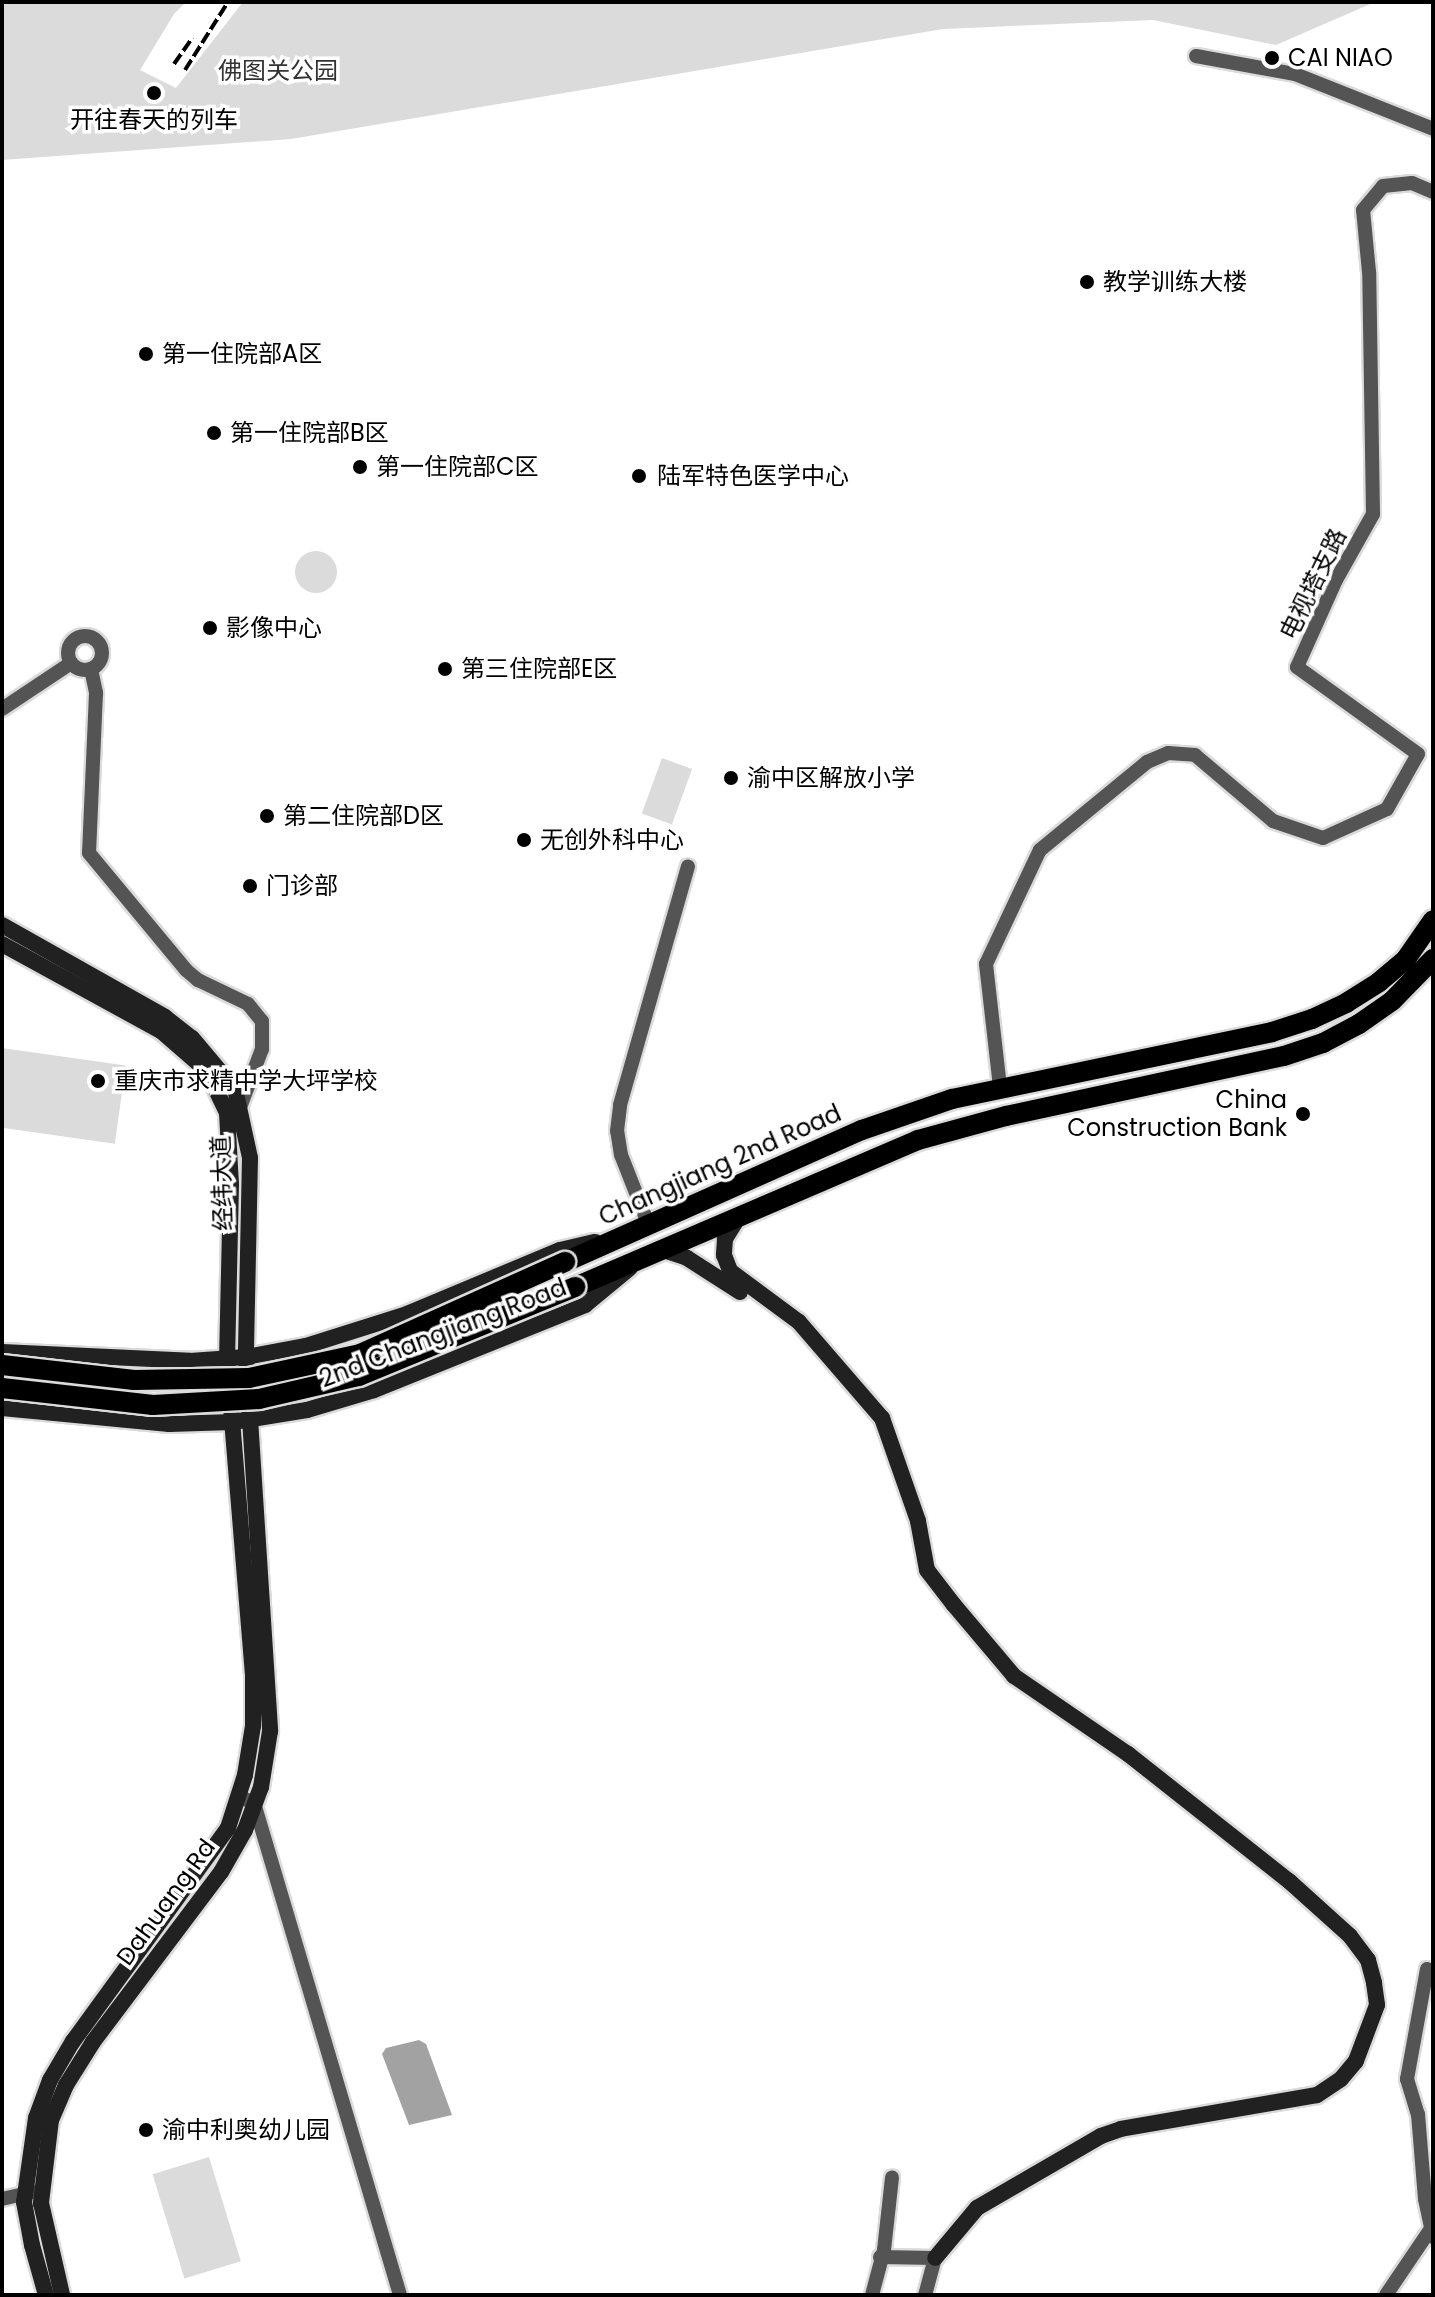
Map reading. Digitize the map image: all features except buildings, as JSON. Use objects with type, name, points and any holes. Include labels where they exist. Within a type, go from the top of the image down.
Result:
[{"type":"main road","name":"Changjiang 2nd Road","points":[[2,1365],[134,1380],[249,1378],[360,1354],[862,1130],[952,1099],[1000,1087],[1272,1032],[1312,1019],[1346,1003],[1379,982],[1406,959],[1433,920]]},
{"type":"main road","points":[[2,1388],[153,1405],[259,1399],[372,1371],[575,1287],[871,1158],[965,1126],[1284,1056],[1323,1043],[1359,1024],[1392,1001],[1433,959]]},
{"type":"street","points":[[1196,56],[1295,74],[1433,129]]},
{"type":"street","name":"电视塔支路","points":[[1000,1087],[986,964],[1040,850],[1147,762],[1168,753],[1195,755],[1273,821],[1323,838],[1387,809],[1418,754],[1297,667],[1336,580],[1373,514],[1369,272],[1363,210],[1383,186],[1412,183],[1433,192]]},
{"type":"street","points":[[79,636],[91,637],[100,644],[102,656],[91,669],[79,669],[71,663],[67,653],[71,643],[79,636]]},
{"type":"street","points":[[2,709],[71,663]]},
{"type":"street","points":[[91,669],[96,693],[89,853],[186,970],[257,1012],[262,1021],[262,1049],[230,1135]]},
{"type":"street","points":[[640,1230],[617,1131],[620,1105],[688,867]]},
{"type":"street","name":"经纬大道","points":[[2,925],[165,1017],[217,1063],[235,1089],[250,1158],[246,1357],[241,1421]]},
{"type":"street","name":"经纬大道","points":[[2,944],[161,1031],[207,1071],[220,1092],[230,1135],[227,1359],[241,1421]]},
{"type":"street","points":[[742,1214],[725,1239],[724,1255],[730,1271],[793,1316],[882,1418],[918,1521],[927,1570],[1014,1676],[1128,1754],[1289,1881],[1350,1936],[1368,1960],[1377,2005],[1356,2061],[1341,2079],[1317,2095],[1121,2129],[1101,2136],[977,2208],[935,2258],[925,2295]]},
{"type":"street","name":"2nd Changjiang Road","points":[[2,1352],[110,1360],[227,1359],[306,1346],[394,1319],[560,1250],[640,1230]]},
{"type":"street","points":[[653,1253],[699,1264],[821,1347]]},
{"type":"street","name":"2nd Changjiang Road","points":[[2,1408],[169,1424],[241,1421],[307,1410],[374,1390],[585,1305],[653,1253]]},
{"type":"street","points":[[306,1346],[291,1354],[280,1379],[286,1395],[307,1410]]},
{"type":"street","name":"Dahuang Rd","points":[[46,2295],[32,2245],[36,2118],[50,2080],[73,2041],[204,1866],[228,1828],[238,1796],[253,1726],[241,1421]]},
{"type":"street","name":"Dahuang Rd","points":[[62,2295],[33,2192],[51,2120],[66,2085],[93,2042],[221,1872],[245,1830],[270,1731],[241,1421]]},
{"type":"street","points":[[238,1796],[254,1803],[400,2295]]},
{"type":"street","points":[[1386,2295],[1432,2233],[1418,2114],[1407,2079],[1427,1969]]},
{"type":"street","points":[[872,2295],[892,2177]]},
{"type":"street","points":[[2,2199],[33,2192]]},
{"type":"street","points":[[880,2257],[935,2258]]},
{"type":"green space","name":"佛图关公园","points":[[2,2],[186,2],[174,14],[140,70],[176,88],[243,2],[1375,2],[1276,45],[1153,20],[943,29],[291,139],[2,160]]},
{"type":"green space","points":[[316,551],[331,557],[337,572],[331,587],[316,593],[301,587],[295,572],[301,557]]},
{"type":"green space","points":[[662,758],[692,769],[672,824],[642,813]]},
{"type":"green space","points":[[2,1048],[126,1065],[115,1144],[2,1128]]},
{"type":"green space","points":[[209,2157],[241,2261],[184,2278],[153,2174]]},
{"type":"shaded area","points":[[419,2040],[426,2044],[452,2115],[409,2125],[382,2054],[386,2048]]},
{"type":"railway","points":[[185,70],[228,2]]},
{"type":"railway","points":[[174,64],[192,38]]},
{"type":"place","name":"CAI NIAO","points":[[1272,58]]},
{"type":"place","name":"开往春天的列车","points":[[154,93]]},
{"type":"place","name":"教学训练大楼","points":[[1087,282]]},
{"type":"place","name":"第一住院部A区","points":[[146,354]]},
{"type":"place","name":"第一住院部B区","points":[[214,433]]},
{"type":"place","name":"第一住院部C区","points":[[360,467]]},
{"type":"place","name":"陆军特色医学中心","points":[[639,476]]},
{"type":"place","name":"影像中心","points":[[210,628]]},
{"type":"place","name":"第三住院部E区","points":[[445,669]]},
{"type":"place","name":"渝中区解放小学","points":[[731,778]]},
{"type":"place","name":"第二住院部D区","points":[[267,816]]},
{"type":"place","name":"无创外科中心","points":[[524,840]]},
{"type":"place","name":"门诊部","points":[[250,886]]},
{"type":"place","name":"重庆市求精中学大坪学校","points":[[98,1081]]},
{"type":"place","name":"China Construction Bank","points":[[1303,1114]]},
{"type":"place","name":"渝中利奥幼儿园","points":[[146,2130]]}]
